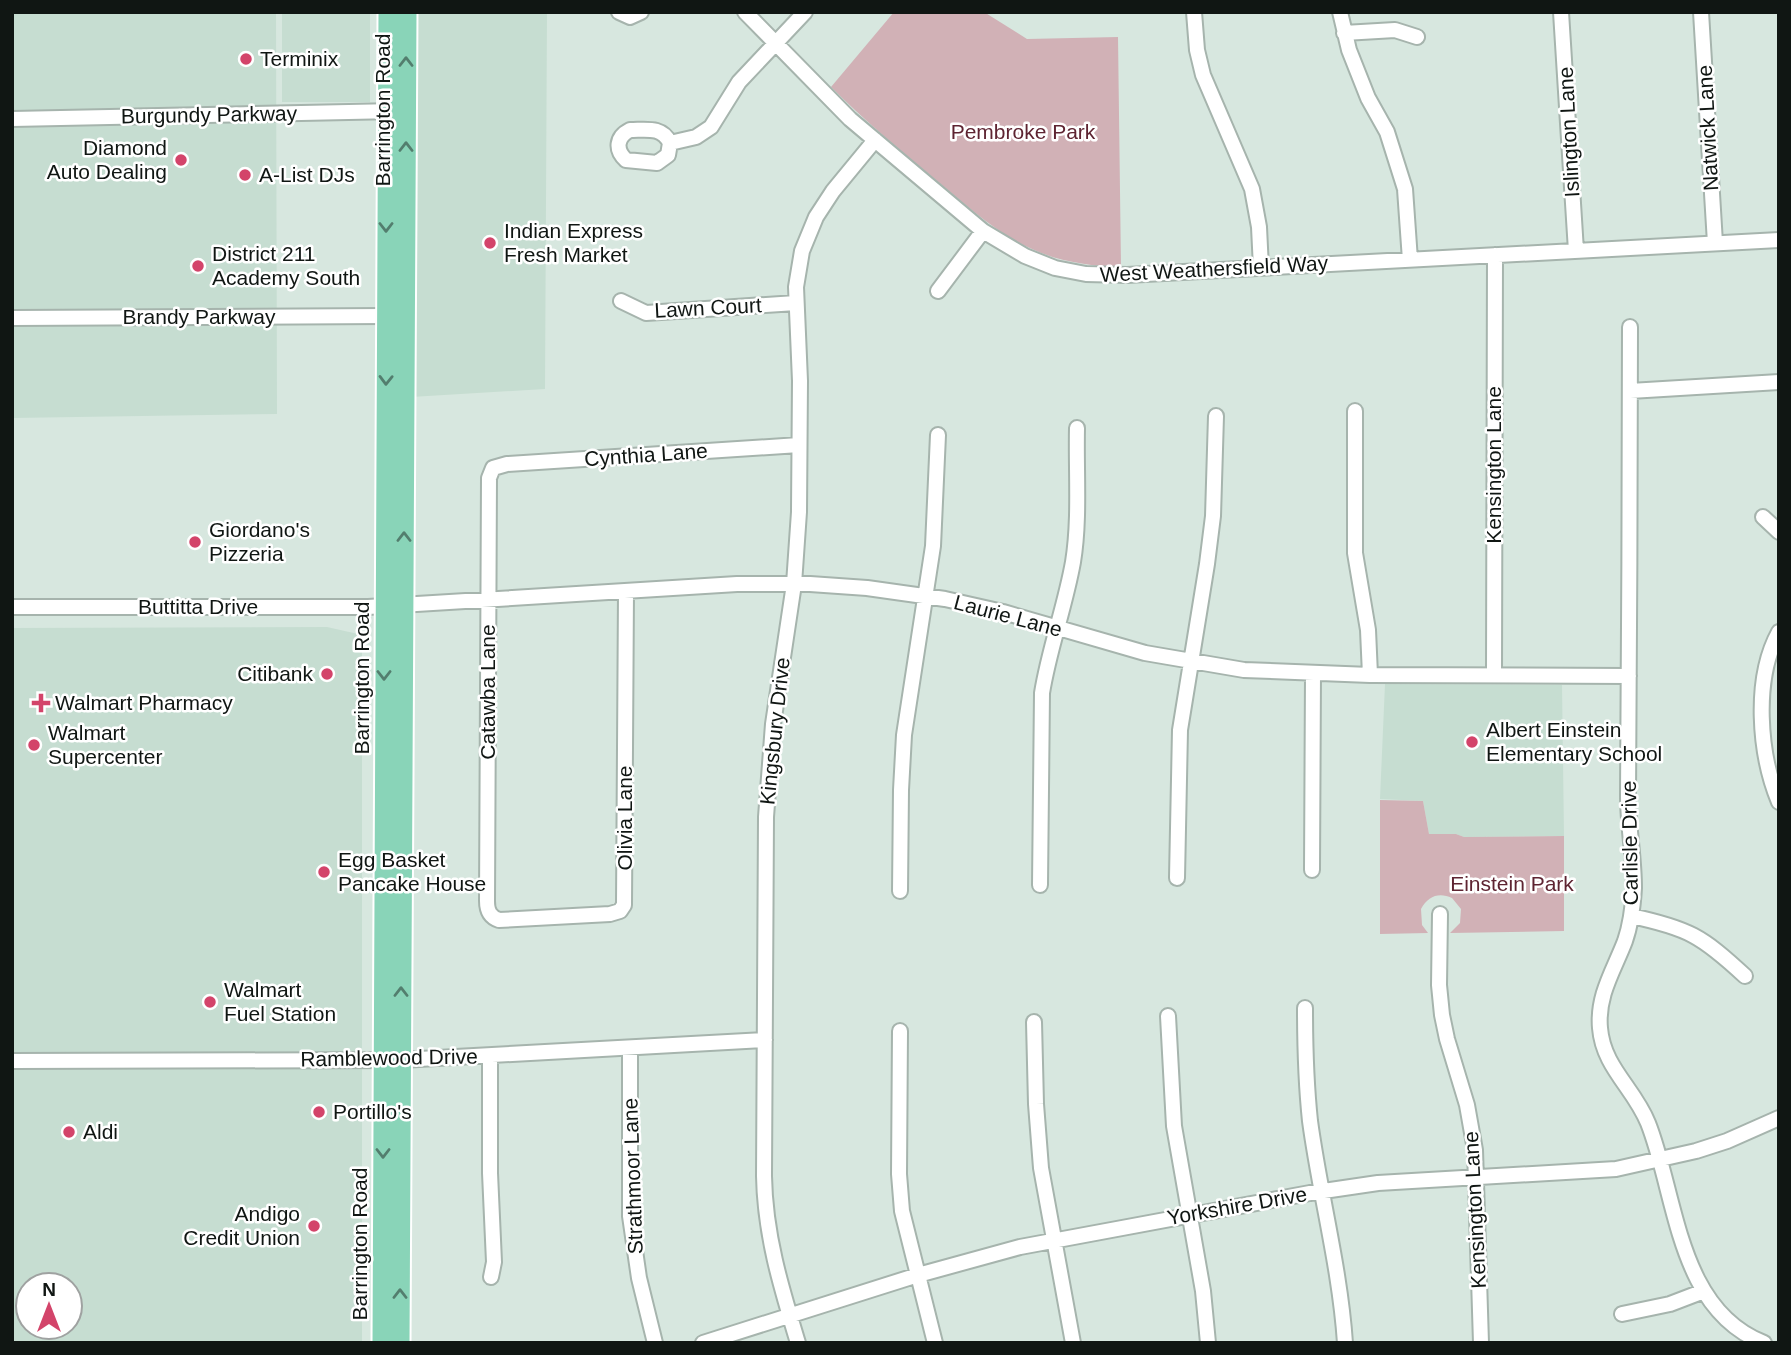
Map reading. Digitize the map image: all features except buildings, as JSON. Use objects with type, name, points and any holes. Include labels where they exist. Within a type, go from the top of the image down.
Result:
[{"type":"main road","name":"Barrington Road","points":[[382,1343],[392,1061],[396,111],[388,12]]},
{"type":"main road","name":"Barrington Road","points":[[394,606],[386,316],[396,111],[407,12]]},
{"type":"main road","name":"Barrington Road","points":[[392,1061],[400,1343]]},
{"type":"street","points":[[619,12],[630,16],[641,12]]},
{"type":"street","name":"West Weathersfield Way","points":[[745,12],[875,140],[982,231],[1024,256],[1055,268],[1086,275],[1779,240]]},
{"type":"street","points":[[670,143],[696,137],[711,127],[739,82],[805,12]]},
{"type":"street","points":[[1194,12],[1197,50],[1203,75],[1252,189],[1259,227],[1261,268]]},
{"type":"street","points":[[1340,12],[1344,33],[1368,98],[1387,132],[1405,189],[1410,260]]},
{"type":"street","name":"Islington Lane","points":[[1561,12],[1576,251]]},
{"type":"street","name":"Natwick Lane","points":[[1701,12],[1715,243]]},
{"type":"street","points":[[1344,33],[1395,30],[1417,37]]},
{"type":"street","name":"Burgundy Parkway","points":[[12,119],[396,111]]},
{"type":"street","name":"Kingsbury Drive","points":[[798,1343],[775,1268],[765,1209],[765,849],[768,779],[778,687],[794,584],[799,512],[800,381],[796,303],[799,264],[811,226],[833,191],[875,140]]},
{"type":"street","points":[[938,291],[982,231]]},
{"type":"street","name":"Kensington Lane","points":[[1494,255],[1494,674]]},
{"type":"street","name":"Lawn Court","points":[[621,301],[646,313],[796,303]]},
{"type":"street","name":"Brandy Parkway","points":[[12,318],[386,316]]},
{"type":"street","name":"Carlisle Drive","points":[[1630,327],[1628,809],[1634,886],[1625,940],[1601,999],[1600,1029],[1611,1066],[1648,1122],[1677,1226],[1704,1291],[1733,1325],[1764,1343]]},
{"type":"street","points":[[1630,391],[1779,382]]},
{"type":"street","points":[[1355,411],[1355,545],[1368,630],[1370,675]]},
{"type":"street","points":[[1177,878],[1179,745],[1189,662],[1211,528],[1216,416]]},
{"type":"street","points":[[1040,885],[1041,707],[1047,663],[1070,577],[1075,546],[1077,428]]},
{"type":"street","points":[[900,891],[904,735],[935,520],[938,435]]},
{"type":"street","name":"Cynthia Lane","points":[[493,468],[507,464],[799,445]]},
{"type":"street","name":"Catawba Lane","points":[[491,915],[487,901],[489,478],[493,468]]},
{"type":"street","points":[[1763,517],[1779,532]]},
{"type":"street","name":"Laurie Lane","points":[[394,606],[737,584],[867,588],[926,596],[1003,612],[1145,653],[1244,670],[1370,675],[1629,676]]},
{"type":"street","name":"Olivia Lane","points":[[491,915],[499,920],[610,914],[620,911],[624,905],[626,592]]},
{"type":"street","name":"Buttitta Drive","points":[[12,607],[394,606]]},
{"type":"street","points":[[1779,632],[1766,661],[1763,705],[1766,760],[1779,802]]},
{"type":"street","points":[[1312,870],[1313,674]]},
{"type":"street","name":"Kensington Lane","points":[[1440,914],[1439,985],[1442,1015],[1471,1120],[1476,1177],[1480,1343]]},
{"type":"street","points":[[1631,916],[1687,931],[1714,947],[1745,976]]},
{"type":"street","points":[[1306,1008],[1307,1094],[1336,1269],[1345,1343]]},
{"type":"street","points":[[1168,1016],[1174,1126],[1202,1291],[1208,1343]]},
{"type":"street","points":[[1034,1022],[1038,1141],[1073,1343]]},
{"type":"street","points":[[900,1031],[900,1187],[904,1222],[935,1343]]},
{"type":"street","name":"Ramblewood Drive","points":[[12,1061],[392,1061],[765,1040]]},
{"type":"street","name":"Strathmoor Lane","points":[[631,1048],[631,1216],[642,1292],[655,1343]]},
{"type":"street","points":[[491,1056],[490,1172],[494,1262],[491,1277]]},
{"type":"street","name":"Yorkshire Drive","points":[[703,1343],[918,1275],[993,1254],[1054,1241],[1378,1183],[1616,1170],[1659,1161],[1727,1141],[1779,1118]]},
{"type":"street","points":[[1622,1314],[1670,1304],[1704,1291]]},
{"type":"shaded area","points":[[12,12],[276,12],[277,414],[12,418]]},
{"type":"shaded area","points":[[282,12],[370,12],[370,102],[282,102]]},
{"type":"shaded area","points":[[418,12],[547,12],[545,389],[411,397],[413,119]]},
{"type":"shaded area","points":[[327,627],[358,634],[362,643],[362,1343],[12,1343],[12,628]]},
{"type":"shaded area","name":"Albert Einstein Elementary School","points":[[1385,684],[1562,685],[1564,836],[1464,837],[1456,834],[1429,834],[1423,801],[1380,799]]},
{"type":"green space","name":"Pembroke Park","points":[[894,12],[984,12],[1027,39],[1118,37],[1121,267],[1053,257],[1006,235],[970,209],[831,87]]},
{"type":"green space","name":"Einstein Park","points":[[1380,800],[1423,801],[1429,834],[1456,834],[1464,837],[1564,836],[1564,931],[1450,933],[1460,923],[1461,909],[1452,898],[1438,895],[1427,901],[1421,909],[1422,925],[1428,933],[1380,934]]},
{"type":"place","name":"Terminix","points":[[246,59]]},
{"type":"place","name":"Diamond Auto Dealing","points":[[181,160]]},
{"type":"place","name":"A-List DJs","points":[[245,175]]},
{"type":"place","name":"Indian Express Fresh Market","points":[[490,243]]},
{"type":"place","name":"District 211 Academy South","points":[[198,266]]},
{"type":"place","name":"Giordano's Pizzeria","points":[[195,542]]},
{"type":"place","name":"Citibank","points":[[327,674]]},
{"type":"place","name":"Walmart Pharmacy","points":[[41,703]]},
{"type":"place","name":"Albert Einstein Elementary School","points":[[1472,742]]},
{"type":"place","name":"Walmart Supercenter","points":[[34,745]]},
{"type":"place","name":"Egg Basket Pancake House","points":[[324,872]]},
{"type":"place","name":"Walmart Fuel Station","points":[[210,1002]]},
{"type":"place","name":"Portillo's","points":[[319,1112]]},
{"type":"place","name":"Aldi","points":[[69,1132]]},
{"type":"place","name":"Andigo Credit Union","points":[[314,1226]]}]
